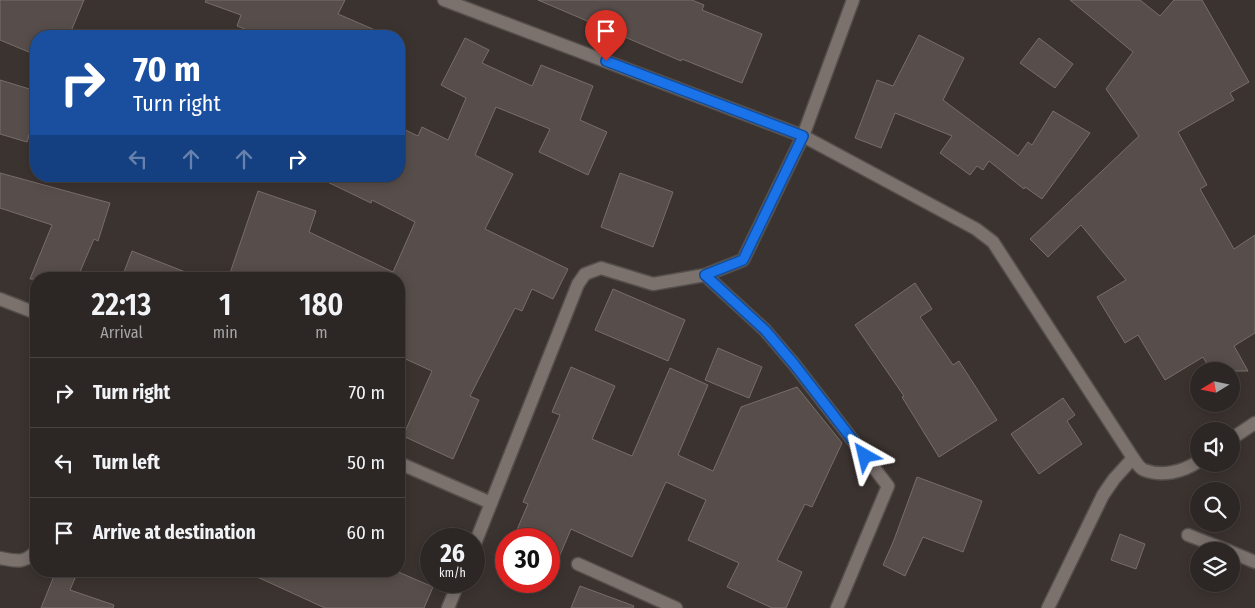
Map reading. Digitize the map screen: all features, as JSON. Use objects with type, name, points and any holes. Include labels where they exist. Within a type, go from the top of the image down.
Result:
[{"type":"street","points":[[444,0],[803,136],[976,229],[992,242],[1142,470],[1164,474],[1190,467]]},
{"type":"street","points":[[481,528],[578,284],[585,274],[601,268],[653,284],[705,275],[743,260],[803,136],[853,0]]},
{"type":"street","points":[[705,275],[765,330],[794,364],[888,486],[837,608]]},
{"type":"street","points":[[0,299],[30,311]]},
{"type":"street","points":[[1240,433],[1255,423]]},
{"type":"street","points":[[1048,608],[1103,496],[1114,479],[1133,458]]},
{"type":"street","points":[[405,466],[491,503]]},
{"type":"street","points":[[1188,535],[1205,542]]},
{"type":"street","points":[[1240,556],[1255,562]]},
{"type":"street","points":[[0,558],[22,560],[30,558]]},
{"type":"street","points":[[578,564],[676,608]]},
{"type":"street","points":[[448,608],[454,593]]},
{"type":"building","points":[[0,0],[84,0],[72,30],[30,30],[30,52],[0,40]]},
{"type":"building","points":[[206,0],[345,0],[338,14],[375,30],[247,30],[237,26],[241,15],[205,2]]},
{"type":"building","points":[[538,0],[692,0],[704,5],[702,10],[762,34],[742,83],[682,59],[681,61]]},
{"type":"building","points":[[1070,0],[1140,0],[1160,16],[1174,0],[1202,0],[1249,82],[1230,93],[1234,100],[1178,132],[1207,185],[1200,189],[1234,249],[1255,235],[1255,333],[1234,346],[1248,371],[1240,371],[1240,362],[1206,362],[1203,357],[1195,362],[1190,362],[1190,365],[1165,380],[1138,335],[1125,343],[1097,297],[1126,280],[1081,225],[1048,257],[1030,239],[1139,136],[1106,89],[1133,52]]},
{"type":"building","points":[[919,35],[964,58],[943,100],[1018,156],[1028,142],[1032,145],[1053,111],[1090,133],[1042,199],[1025,187],[1024,189],[989,161],[983,170],[977,166],[970,175],[940,153],[952,136],[895,113],[881,148],[855,138],[877,80],[893,86]]},
{"type":"building","points":[[465,38],[489,50],[482,63],[532,86],[541,65],[593,86],[580,120],[607,132],[588,175],[539,152],[550,129],[496,107],[475,155],[513,174],[485,229],[568,269],[553,299],[532,289],[522,311],[515,308],[470,396],[479,400],[453,459],[405,437],[405,432],[432,371],[405,359],[405,272],[393,272],[415,222],[372,200],[371,203],[327,182],[405,182],[405,130],[418,136],[422,127],[448,140],[466,98],[441,85]]},
{"type":"building","points":[[1039,38],[1073,64],[1055,88],[1020,63]]},
{"type":"building","points":[[0,80],[30,89],[30,132],[27,142],[0,134]]},
{"type":"building","points":[[0,173],[110,203],[98,241],[94,239],[80,272],[33,272],[52,225],[0,208]]},
{"type":"building","points":[[620,173],[673,192],[653,247],[601,227]]},
{"type":"building","points":[[258,191],[316,211],[309,232],[393,272],[230,272]]},
{"type":"building","points":[[132,251],[185,272],[124,272]]},
{"type":"building","points":[[915,283],[932,309],[920,317],[953,365],[959,361],[997,420],[939,457],[902,397],[904,396],[855,325]]},
{"type":"building","points":[[613,289],[685,320],[668,361],[595,330]]},
{"type":"building","points":[[718,348],[762,367],[749,398],[705,380]]},
{"type":"building","points":[[571,367],[615,386],[592,439],[632,456],[670,368],[708,385],[678,455],[713,471],[741,407],[797,387],[842,443],[812,507],[805,504],[777,560],[802,572],[786,608],[772,608],[727,587],[739,563],[688,540],[706,500],[666,482],[632,557],[571,529],[560,555],[560,528],[518,528],[528,504],[523,502],[560,415],[552,412]]},
{"type":"building","points":[[1063,398],[1075,415],[1067,421],[1082,444],[1039,474],[1011,434]]},
{"type":"building","points":[[917,477],[982,501],[963,552],[923,537],[905,576],[883,565]]},
{"type":"building","points":[[1120,534],[1145,544],[1136,569],[1111,560]]},
{"type":"building","points":[[405,575],[420,581],[420,593],[430,593],[424,608],[325,608],[257,577],[405,577]]},
{"type":"building","points":[[54,577],[75,577],[70,590],[114,605],[113,608],[41,608]]},
{"type":"building","points":[[580,586],[634,606],[633,608],[571,608]]},
{"type":"route","points":[[606,61],[803,136],[743,260],[705,275],[765,330],[794,364],[865,456]]}]
